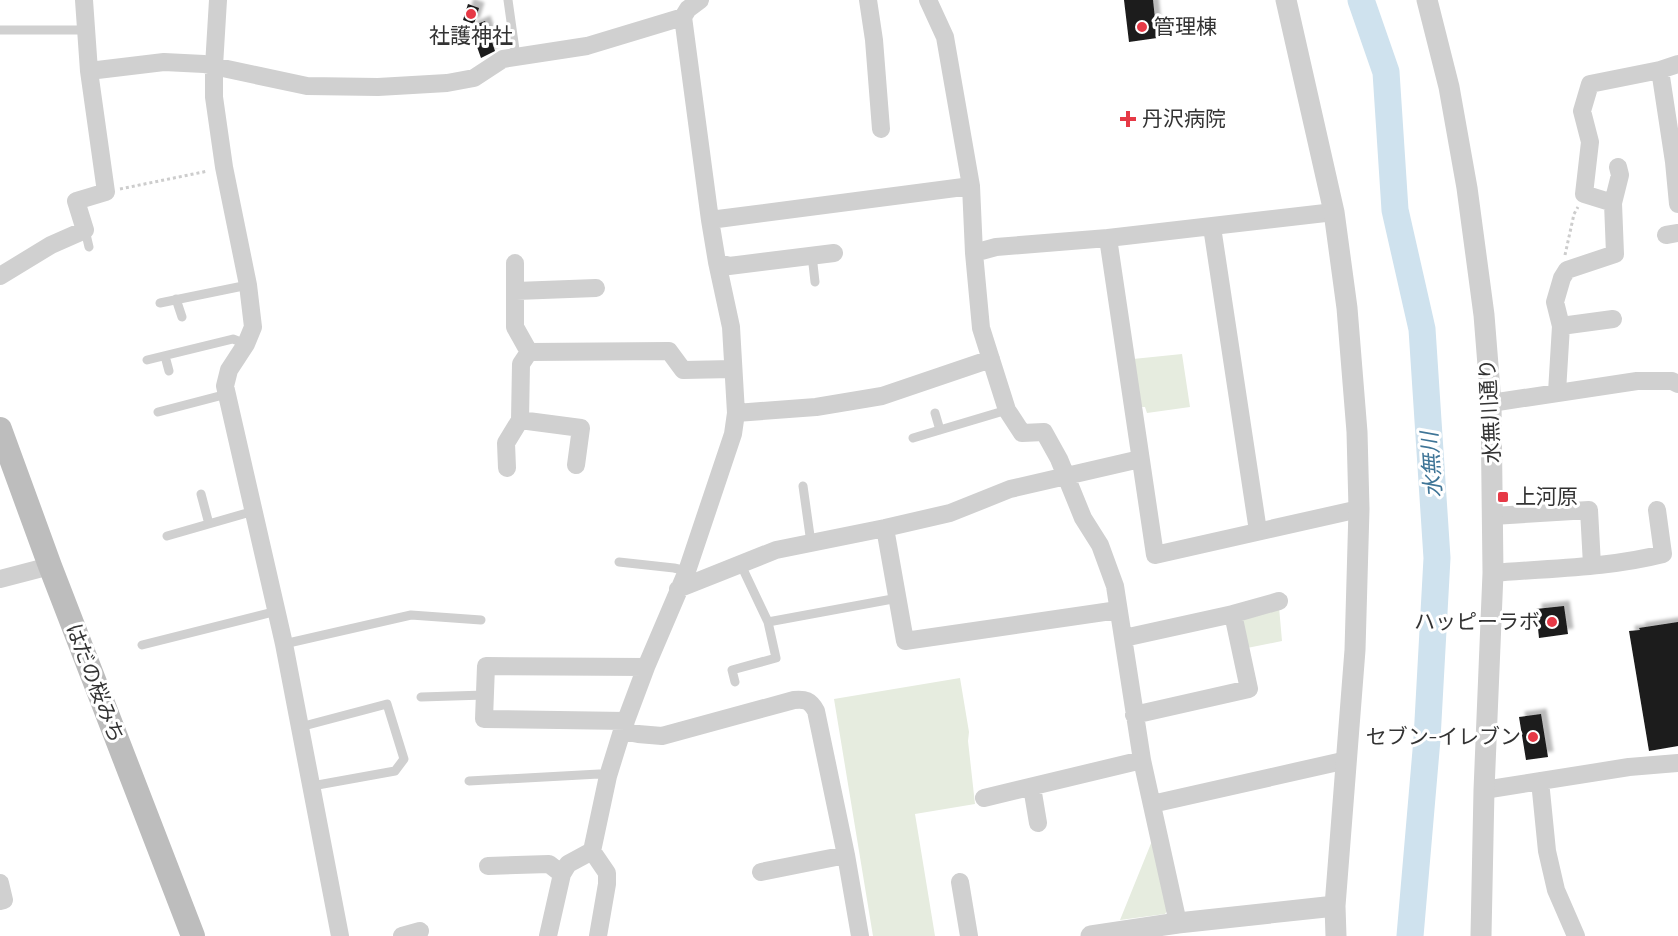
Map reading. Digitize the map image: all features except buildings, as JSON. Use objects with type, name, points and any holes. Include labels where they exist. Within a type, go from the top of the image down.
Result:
[{"type":"main road","name":"はだの桜みち","points":[[0,429],[192,936]]},
{"type":"street","points":[[0,276],[51,245],[87,238],[75,201],[106,192],[89,70],[84,0]]},
{"type":"street","points":[[218,0],[214,98],[224,168],[248,285],[253,327],[246,344],[229,370],[225,386],[284,644],[340,936]]},
{"type":"street","points":[[598,936],[607,873],[592,851],[608,776],[646,667],[687,571],[733,434],[736,413],[731,327],[710,220],[683,17],[688,9],[700,0]]},
{"type":"street","points":[[868,0],[874,40],[881,129]]},
{"type":"street","points":[[927,0],[945,37],[971,186],[981,328],[1007,410],[1022,433],[1044,432],[1059,459],[1083,518],[1100,545],[1115,586],[1142,760],[1178,924]]},
{"type":"street","points":[[1286,0],[1334,212],[1348,319],[1357,432],[1359,509],[1355,650],[1335,906],[1336,936]]},
{"type":"street","name":"水無川通り","points":[[1427,0],[1449,87],[1467,188],[1484,315],[1491,402],[1493,573],[1484,790],[1481,936]]},
{"type":"street","points":[[89,70],[164,62],[204,64],[307,86],[378,87],[447,83],[474,78],[503,59],[587,46],[683,17]]},
{"type":"street","points":[[1612,203],[1584,194],[1590,142],[1582,111],[1590,84],[1678,64]]},
{"type":"street","points":[[1660,69],[1678,204]]},
{"type":"street","points":[[1557,392],[1561,326],[1555,302],[1562,278],[1567,270],[1615,254],[1612,203],[1620,175],[1618,167]]},
{"type":"street","points":[[710,220],[971,186]]},
{"type":"street","points":[[974,253],[996,247],[1108,238],[1334,212]]},
{"type":"street","points":[[1212,226],[1258,531]]},
{"type":"street","points":[[1108,238],[1155,555],[1359,509]]},
{"type":"street","points":[[717,262],[729,266],[834,253]]},
{"type":"street","points":[[515,263],[515,327],[529,352]]},
{"type":"street","points":[[516,291],[597,288]]},
{"type":"street","points":[[1561,326],[1613,319]]},
{"type":"street","points":[[529,352],[669,351],[682,370],[733,369]]},
{"type":"street","points":[[507,468],[506,443],[520,420],[522,364],[529,352]]},
{"type":"street","points":[[736,413],[816,407],[882,396],[991,359]]},
{"type":"street","points":[[1491,402],[1637,381],[1672,381],[1678,384]]},
{"type":"street","points":[[520,420],[581,428],[576,465]]},
{"type":"street","points":[[678,590],[776,550],[950,513],[1010,489],[1140,459]]},
{"type":"street","points":[[1493,516],[1589,510],[1592,565]]},
{"type":"street","points":[[1493,573],[1592,565],[1643,559],[1663,554],[1657,510]]},
{"type":"street","points":[[885,528],[905,641],[1118,610]]},
{"type":"street","points":[[0,579],[50,566]]},
{"type":"street","points":[[1124,638],[1233,614],[1279,601]]},
{"type":"street","points":[[1134,716],[1249,689],[1233,614]]},
{"type":"street","points":[[646,667],[486,666],[484,719],[624,726],[638,734],[662,736],[794,700],[805,699],[812,703],[816,711],[846,855],[860,936]]},
{"type":"street","points":[[984,798],[1007,784],[1032,786],[1142,760]]},
{"type":"street","points":[[1152,804],[1347,760]]},
{"type":"street","points":[[1484,790],[1629,767],[1678,763]]},
{"type":"street","points":[[1540,781],[1556,890],[1576,936]]},
{"type":"street","points":[[1032,786],[1038,824]]},
{"type":"street","points":[[548,936],[562,874],[568,864],[592,851]]},
{"type":"street","points":[[761,872],[846,855]]},
{"type":"street","points":[[488,866],[549,864],[562,874]]},
{"type":"street","points":[[960,882],[969,936]]},
{"type":"street","points":[[0,883],[4,900],[0,901]]},
{"type":"street","points":[[1091,936],[1335,906]]},
{"type":"street","points":[[402,936],[420,931]]},
{"type":"lane","points":[[508,0],[516,57]]},
{"type":"lane","points":[[0,30],[87,30]]},
{"type":"lane","points":[[812,255],[815,282]]},
{"type":"lane","points":[[160,303],[248,285]]},
{"type":"lane","points":[[176,299],[182,317]]},
{"type":"lane","points":[[147,360],[233,339],[246,344]]},
{"type":"lane","points":[[165,356],[169,371]]},
{"type":"lane","points":[[158,412],[227,394]]},
{"type":"lane","points":[[913,438],[1007,410]]},
{"type":"lane","points":[[935,413],[940,430]]},
{"type":"lane","points":[[803,486],[811,543]]},
{"type":"lane","points":[[201,494],[209,524]]},
{"type":"lane","points":[[167,536],[254,511]]},
{"type":"lane","points":[[620,562],[687,571]]},
{"type":"lane","points":[[735,682],[732,670],[776,658],[768,622],[741,565]]},
{"type":"lane","points":[[768,622],[898,598]]},
{"type":"lane","points":[[142,645],[277,612]]},
{"type":"lane","points":[[284,644],[411,615],[481,620]]},
{"type":"lane","points":[[421,696],[485,695]]},
{"type":"lane","points":[[300,727],[387,704],[404,759],[395,771],[312,786]]},
{"type":"lane","points":[[469,781],[599,774],[608,776]]},
{"type":"path","points":[[106,192],[224,168]]},
{"type":"path","points":[[1567,270],[1563,265],[1574,214],[1584,194]]},
{"type":"shaded area","points":[[1182,354],[1190,407],[1147,413],[1145,407],[1140,407],[1133,359]]},
{"type":"shaded area","points":[[1279,607],[1282,641],[1247,648],[1240,622],[1245,614]]},
{"type":"shaded area","points":[[960,678],[969,732],[975,804],[915,814],[935,936],[873,936],[834,699]]},
{"type":"shaded area","points":[[1154,836],[1169,908],[1165,914],[1120,920]]},
{"type":"waterway","name":"水無川","points":[[1361,0],[1386,72],[1395,210],[1422,329],[1437,558],[1427,739],[1410,936]]},
{"type":"place","name":"社護神社","points":[[471,14]]},
{"type":"place","name":"管理棟","points":[[1142,27]]},
{"type":"place","name":"丹沢病院","points":[[1128,119]]},
{"type":"place","name":"上河原","points":[[1503,497]]},
{"type":"place","name":"ハッピーラボ","points":[[1552,622]]},
{"type":"place","name":"セブン-イレブン","points":[[1533,737]]}]
